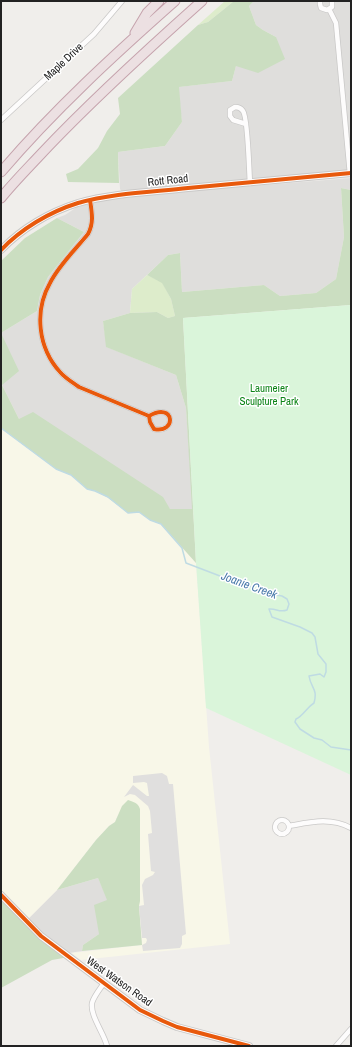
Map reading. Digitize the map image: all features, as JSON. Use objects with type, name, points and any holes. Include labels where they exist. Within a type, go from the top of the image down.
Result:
[{"type":"highway","points":[[130,42],[147,13],[159,1]]},
{"type":"highway","points":[[1,172],[70,98],[175,1]]},
{"type":"highway","points":[[1,198],[104,91],[149,48],[202,1]]},
{"type":"street","name":"Maple Drive","points":[[1,120],[94,34],[122,1]]},
{"type":"street","points":[[320,1],[321,8],[325,10],[329,9]]},
{"type":"street","points":[[329,9],[332,7],[332,1]]},
{"type":"street","points":[[329,9],[336,23],[350,174]]},
{"type":"street","points":[[246,124],[250,182]]},
{"type":"street","name":"Rott Road","points":[[1,250],[35,223],[61,209],[90,200],[138,193],[350,174]]},
{"type":"street","points":[[90,200],[93,220],[92,228],[49,283],[42,302],[40,320],[42,340],[49,358],[70,381],[79,387],[149,416]]},
{"type":"street","points":[[162,411],[166,413],[170,419],[169,424],[166,428],[160,430],[154,429],[150,422],[149,416],[155,412],[162,411]]},
{"type":"street","points":[[289,826],[322,820],[334,822],[351,828]]},
{"type":"street","name":"West Watson Road","points":[[1,895],[41,936],[140,1010],[191,1032],[249,1046]]},
{"type":"street","points":[[104,983],[92,1004],[94,1015],[107,1046]]},
{"type":"street","points":[[336,1046],[351,1029]]},
{"type":"shaded area","points":[[254,1],[351,1],[351,172],[122,192],[120,189],[118,152],[165,146],[182,122],[178,87],[232,81],[236,66],[276,37],[256,25],[249,6]]},
{"type":"shaded area","points":[[351,178],[351,190],[341,188],[344,237],[336,279],[316,293],[280,296],[264,285],[182,292],[180,253],[168,255],[132,289],[130,313],[103,321],[107,347],[176,375],[186,408],[193,509],[170,509],[19,419],[2,385],[1,333],[37,311],[40,295],[48,277],[84,232],[57,218],[65,215],[77,207],[100,201],[165,193]]},
{"type":"shaded area","points":[[1,428],[56,469],[71,475],[87,489],[108,497],[128,513],[139,512],[150,520],[161,524],[196,563],[209,747],[230,944],[81,960],[72,953],[142,945],[139,906],[140,809],[118,815],[115,822],[109,826],[96,840],[57,890],[28,919],[1,890]]},
{"type":"shaded area","points":[[162,773],[167,776],[169,784],[173,784],[186,934],[182,936],[182,944],[180,948],[143,951],[142,945],[146,943],[147,940],[146,938],[142,938],[139,906],[144,905],[142,885],[145,879],[153,875],[155,872],[151,871],[148,834],[152,833],[150,811],[148,806],[135,795],[130,794],[124,797],[133,785],[149,796],[147,783],[133,783],[133,776]]},
{"type":"shaded area","points":[[98,878],[108,900],[99,934],[83,945],[82,951],[69,953],[45,935],[28,919],[57,890]]},
{"type":"green space","points":[[225,1],[234,1],[208,22],[198,25]]},
{"type":"green space","points":[[234,1],[254,1],[249,6],[256,25],[276,37],[285,59],[258,73],[236,66],[232,81],[179,87],[182,122],[165,146],[118,152],[119,183],[68,182],[66,174],[78,169],[98,148],[107,131],[120,114],[118,98],[198,25],[208,22]]},
{"type":"green space","points":[[341,188],[351,190],[351,305],[183,318],[196,563],[161,524],[150,520],[139,512],[128,513],[107,497],[87,489],[71,475],[56,469],[1,428],[1,333],[19,371],[2,385],[19,419],[33,412],[163,497],[170,509],[192,509],[186,408],[176,375],[106,347],[103,321],[130,313],[157,312],[168,318],[175,316],[171,299],[162,283],[147,275],[168,255],[180,253],[182,292],[264,285],[280,296],[316,293],[336,279],[344,237]]},
{"type":"green space","points":[[57,218],[84,232],[48,277],[40,295],[37,311],[1,333],[1,261],[25,238]]},
{"type":"green space","points":[[147,275],[162,282],[171,299],[175,316],[168,318],[157,312],[130,313],[132,289]]},
{"type":"green space","name":"Laumeier Sculpture Park","points":[[351,305],[351,775],[206,708],[196,563],[183,318]]},
{"type":"green space","points":[[128,800],[137,804],[140,809],[139,906],[142,945],[82,951],[83,945],[99,934],[94,905],[107,900],[98,878],[57,890],[96,840],[109,826],[115,822],[122,806]]},
{"type":"green space","points":[[1,895],[69,957],[52,960],[1,988]]},
{"type":"waterway","name":"Joanie Creek","points":[[1,428],[56,469],[71,475],[87,489],[108,497],[128,513],[139,512],[150,520],[161,524],[182,548],[186,563],[220,576],[234,579],[259,592],[282,596],[287,599],[289,604],[287,610],[282,611],[269,609],[272,617],[312,633],[315,637],[318,654],[326,664],[326,672],[324,677],[320,674],[309,676],[315,691],[314,703],[296,719],[295,722],[300,729],[314,738],[322,740],[331,747],[351,750]]},
{"type":"cycle path","points":[[1,250],[17,235],[46,216],[78,203],[91,200],[133,193],[351,173]]},
{"type":"cycle path","points":[[90,200],[92,214],[90,230],[58,270],[45,294],[40,317],[43,341],[47,352],[60,372],[79,387],[149,416],[158,412],[164,412],[170,419],[167,427],[154,429],[150,422],[149,416]]},
{"type":"cycle path","points":[[1,895],[41,936],[140,1010],[177,1027],[249,1046]]}]
